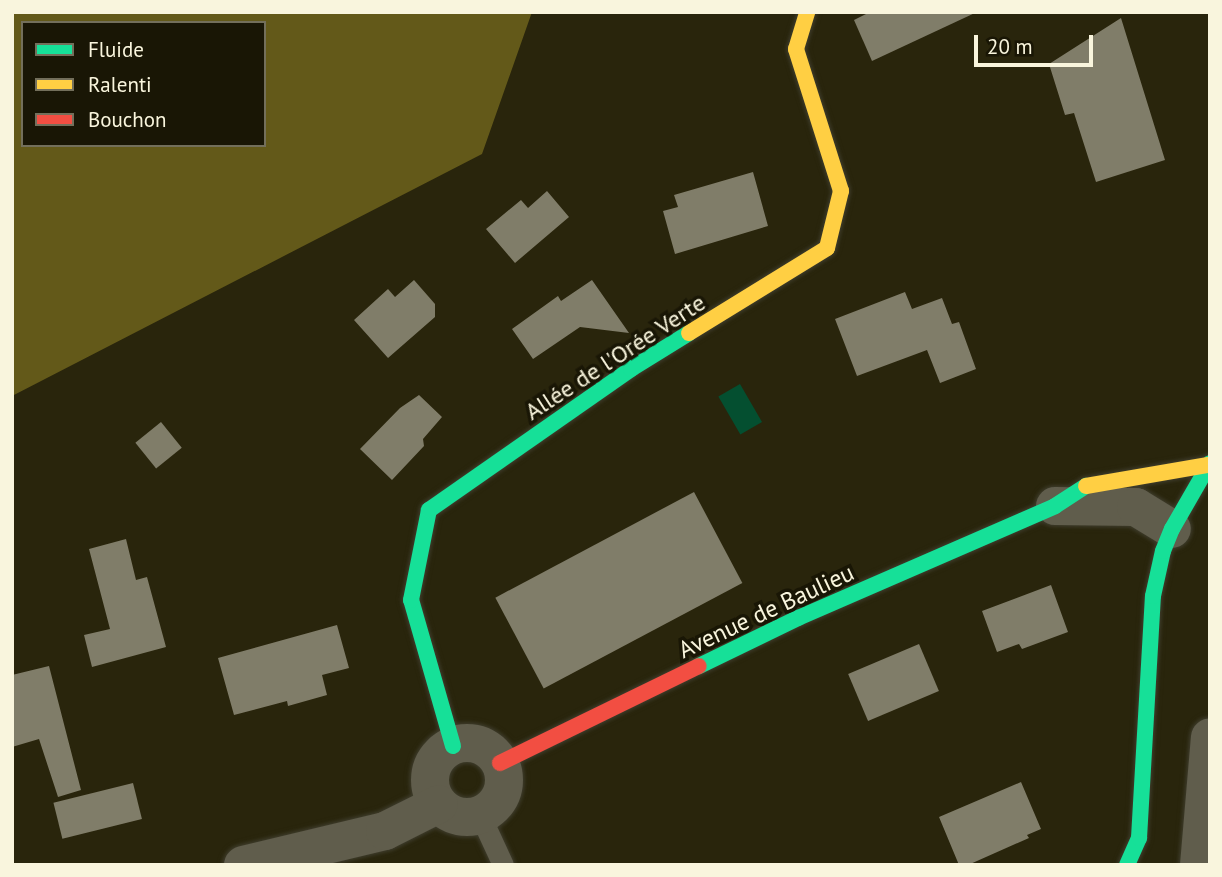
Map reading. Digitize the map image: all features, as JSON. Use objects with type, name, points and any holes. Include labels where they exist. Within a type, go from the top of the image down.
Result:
[{"type":"street","name":"Allée de l'Orée Verte","points":[[453,746],[411,600],[429,510],[631,369],[827,248],[841,191],[796,49],[807,12]]},
{"type":"street","points":[[1128,865],[1139,838],[1153,596],[1163,551],[1172,529],[1209,463]]},
{"type":"street","name":"Avenue de Baulieu","points":[[500,763],[798,618],[1055,506],[1090,483],[1209,463]]},
{"type":"street","points":[[1055,506],[1136,507],[1172,529]]},
{"type":"street","points":[[1199,865],[1210,737]]},
{"type":"street","points":[[469,743],[482,746],[500,763],[503,786],[499,799],[480,815],[460,817],[439,804],[430,778],[440,755],[453,746],[469,743]]},
{"type":"street","points":[[243,865],[385,831],[439,804]]},
{"type":"lane","points":[[480,815],[503,865]]},
{"type":"shaded area","points":[[12,12],[532,12],[482,154],[12,396]]},
{"type":"shaded area","points":[[740,384],[762,422],[740,435],[718,397]]},
{"type":"building","points":[[870,12],[977,12],[872,61],[854,20]]},
{"type":"building","points":[[1121,18],[1165,160],[1096,182],[1074,113],[1065,115],[1049,64]]},
{"type":"building","points":[[753,172],[768,226],[675,254],[663,211],[678,207],[674,195]]},
{"type":"building","points":[[547,191],[569,217],[515,263],[486,229],[521,200],[528,208]]},
{"type":"building","points":[[414,280],[435,304],[435,317],[388,358],[354,320],[388,289],[395,297]]},
{"type":"building","points":[[592,280],[629,333],[580,327],[533,359],[512,329],[558,296],[561,301]]},
{"type":"building","points":[[905,292],[912,309],[942,298],[952,324],[959,322],[976,369],[940,383],[927,350],[857,376],[835,319]]},
{"type":"building","points":[[419,395],[442,417],[423,439],[424,446],[392,480],[360,449],[400,408]]},
{"type":"building","points":[[161,422],[182,448],[156,468],[135,443]]},
{"type":"building","points":[[694,492],[742,583],[544,689],[495,598]]},
{"type":"building","points":[[126,539],[136,580],[147,577],[166,647],[92,667],[84,635],[110,629],[89,549]]},
{"type":"building","points":[[1051,585],[1068,632],[1022,649],[1019,644],[997,652],[982,611]]},
{"type":"building","points":[[337,625],[349,668],[322,675],[327,695],[288,706],[287,701],[234,715],[218,658]]},
{"type":"building","points":[[919,644],[939,691],[868,721],[848,674]]},
{"type":"building","points":[[49,666],[81,790],[58,797],[39,739],[12,747],[12,675]]},
{"type":"building","points":[[1021,782],[1041,829],[1027,835],[1029,838],[968,865],[959,865],[939,817]]},
{"type":"building","points":[[133,783],[142,819],[62,839],[53,803]]},
{"type":"traffic: fast","points":[[453,746],[411,600],[429,510],[631,369],[689,333]]},
{"type":"traffic: fast","points":[[1127,865],[1139,838],[1153,596],[1163,551],[1172,529],[1210,463]]},
{"type":"traffic: fast","points":[[699,666],[798,618],[1055,506],[1086,486]]},
{"type":"traffic: slow","points":[[689,333],[827,248],[841,191],[796,49],[807,12]]},
{"type":"traffic: slow","points":[[1086,486],[1208,465]]},
{"type":"traffic: jam","points":[[500,763],[699,666]]}]
